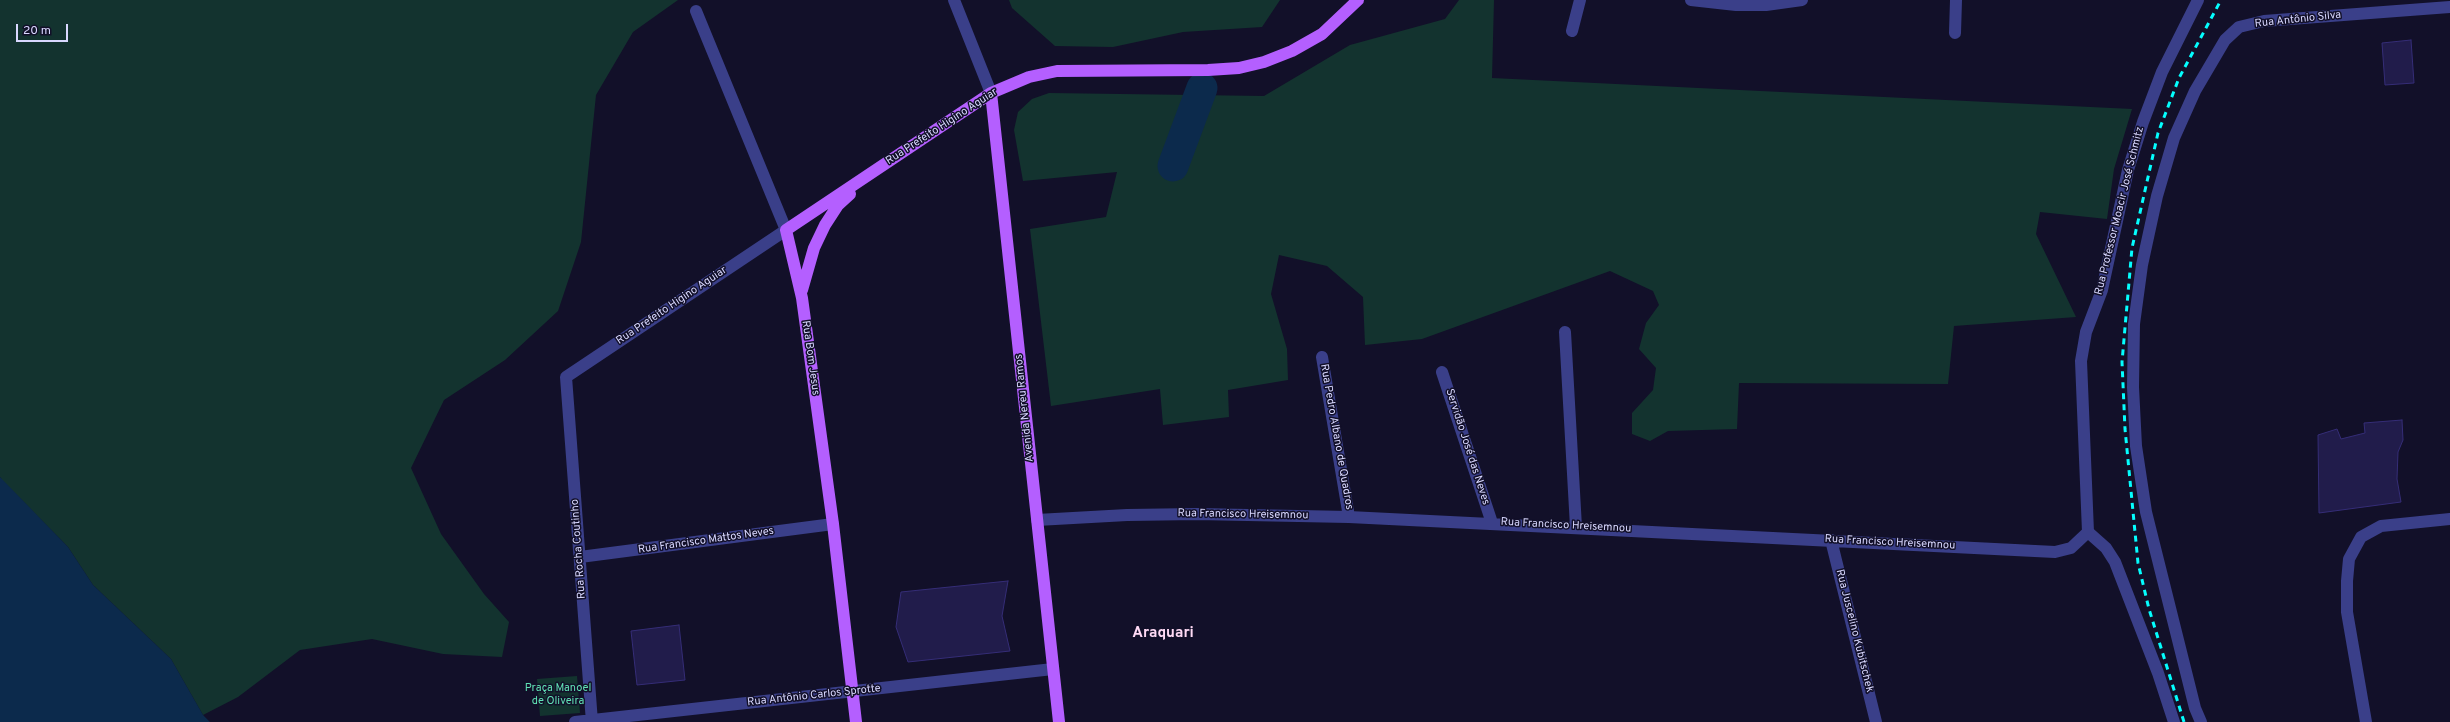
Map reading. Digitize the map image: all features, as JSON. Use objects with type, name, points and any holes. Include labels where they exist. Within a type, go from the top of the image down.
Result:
[{"type":"main road","name":"Rua Prefeito Higino Aguiar","points":[[786,230],[991,93],[1029,77],[1057,71],[1208,70],[1239,68],[1264,62],[1292,51],[1322,34],[1358,0]]},
{"type":"main road","name":"Avenida Nereu Ramos","points":[[991,93],[1059,722]]},
{"type":"main road","points":[[801,291],[814,248],[825,225],[838,204],[872,173]]},
{"type":"main road","name":"Rua Bom Jesus","points":[[786,230],[801,291],[833,524],[856,722]]},
{"type":"street","points":[[954,0],[991,93]]},
{"type":"street","points":[[1572,31],[1580,0]]},
{"type":"street","points":[[1691,0],[1736,5],[1802,0]]},
{"type":"street","points":[[1954,33],[1956,0]]},
{"type":"street","name":"Rua Professor Moacir José Schmitz","points":[[2088,532],[2081,362],[2086,332],[2102,290],[2128,170],[2143,122],[2162,72],[2198,0]]},
{"type":"street","name":"Rua Antônio Silva","points":[[2201,722],[2195,708],[2146,512],[2136,446],[2133,387],[2134,324],[2142,265],[2157,196],[2174,138],[2195,91],[2225,40],[2239,28],[2264,21],[2450,7]]},
{"type":"street","name":"Rua Bom Jesus","points":[[696,11],[786,230]]},
{"type":"street","name":"Rua Prefeito Higino Aguiar","points":[[566,377],[786,230]]},
{"type":"street","points":[[1565,332],[1576,527]]},
{"type":"street","name":"Rua Pedro Albano de Quadros","points":[[1322,356],[1349,517]]},
{"type":"street","name":"Servidão José das Neves","points":[[1442,372],[1492,523]]},
{"type":"street","name":"Rua Rocha Coutinho","points":[[566,377],[592,721]]},
{"type":"street","name":"Rua Francisco Hreisemnou","points":[[1037,520],[1127,515],[1197,514],[1349,517],[1576,527],[2055,552],[2071,548],[2088,532]]},
{"type":"street","points":[[2366,722],[2348,612],[2346,581],[2349,560],[2361,537],[2381,526],[2450,520]]},
{"type":"street","name":"Rua Francisco Mattos Neves","points":[[580,557],[833,524]]},
{"type":"street","points":[[2088,532],[2106,548],[2115,562],[2174,722]]},
{"type":"street","name":"Rua Juscelino Kubitschek","points":[[1831,540],[1876,722]]},
{"type":"street","name":"Rua Antônio Carlos Sprotte","points":[[574,722],[1054,669]]},
{"type":"green space","points":[[0,0],[678,0],[633,32],[596,95],[581,242],[558,311],[505,360],[444,400],[411,468],[441,534],[484,594],[509,622],[502,657],[443,654],[372,639],[300,650],[238,697],[203,715],[171,659],[93,585],[68,547],[2,480],[0,477]]},
{"type":"green space","points":[[1009,0],[1280,0],[1262,27],[1183,32],[1113,47],[1055,46],[1012,8]]},
{"type":"green space","points":[[1459,0],[1494,0],[1492,78],[2132,109],[2114,169],[2107,219],[2040,212],[2036,234],[2076,317],[1954,326],[1948,384],[1739,383],[1737,429],[1668,431],[1650,441],[1632,434],[1632,413],[1653,390],[1656,368],[1639,349],[1646,323],[1659,305],[1653,291],[1610,271],[1422,339],[1365,345],[1363,297],[1327,266],[1279,255],[1271,294],[1287,349],[1288,380],[1228,390],[1229,417],[1163,425],[1160,389],[1051,406],[1030,229],[1106,217],[1117,172],[1023,181],[1014,130],[1018,112],[1032,99],[1049,93],[1264,96],[1350,45],[1445,19]]},
{"type":"green space","name":"Praça Manoel de Oliveira","points":[[577,676],[580,713],[540,716],[537,679]]},
{"type":"water","points":[[0,477],[68,547],[93,585],[171,659],[203,715],[210,722],[0,722]]},
{"type":"building","points":[[2411,40],[2414,83],[2385,85],[2382,43]]},
{"type":"building","points":[[2402,420],[2403,440],[2398,452],[2397,479],[2401,502],[2319,513],[2318,435],[2337,429],[2341,439],[2365,433],[2364,423]]},
{"type":"building","points":[[1008,581],[1002,616],[1010,651],[908,662],[896,627],[901,592]]},
{"type":"building","points":[[679,625],[685,680],[637,685],[631,631]]},
{"type":"waterway","points":[[1173,166],[1202,88]]},
{"type":"railway","points":[[2184,722],[2149,609],[2138,563],[2125,429],[2122,362],[2132,248],[2158,133],[2179,78],[2221,0]]},
{"type":"district","name":"Araquari","points":[[1163,634]]}]
